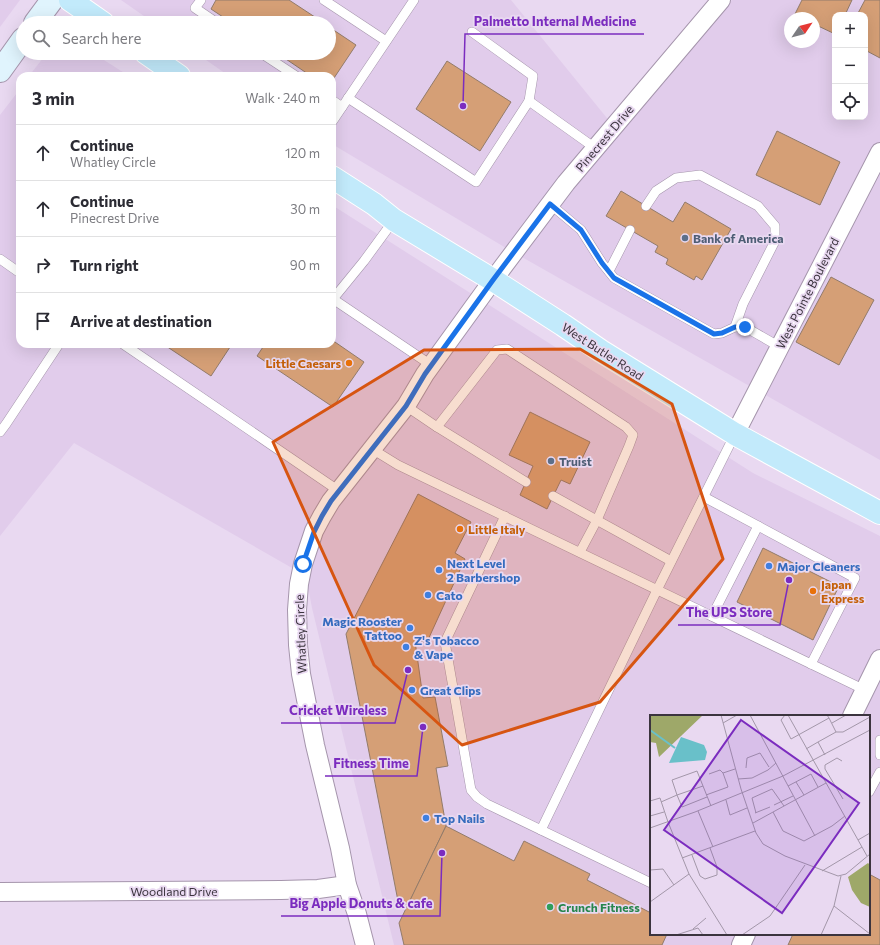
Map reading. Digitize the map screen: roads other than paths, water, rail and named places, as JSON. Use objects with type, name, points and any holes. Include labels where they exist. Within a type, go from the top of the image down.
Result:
[{"type":"main road","points":[[40,16],[52,0]]},
{"type":"main road","points":[[70,0],[93,16]]},
{"type":"main road","points":[[0,71],[16,49]]},
{"type":"main road","points":[[156,60],[173,72]]},
{"type":"main road","name":"West Butler Road","points":[[336,180],[374,204],[394,220],[493,280],[601,351],[735,434],[880,513]]},
{"type":"street","name":"Pinecrest Drive","points":[[493,280],[566,183],[722,0]]},
{"type":"street","name":"West Pointe Boulevard","points":[[735,434],[880,152]]},
{"type":"street","name":"Whatley Circle","points":[[365,945],[357,914],[347,885],[340,848],[315,745],[301,674],[297,610],[299,584],[303,564],[312,538],[331,501],[406,406],[431,365],[493,280]]},
{"type":"street","points":[[852,715],[880,658]]},
{"type":"street","name":"Woodland Drive","points":[[0,892],[281,890],[318,889],[347,885]]},
{"type":"street","points":[[741,945],[746,935]]},
{"type":"lane","points":[[201,0],[195,8],[207,16]]},
{"type":"lane","points":[[324,0],[386,42]]},
{"type":"lane","points":[[336,116],[414,0]]},
{"type":"lane","points":[[348,98],[476,182],[529,101],[533,76],[472,32]]},
{"type":"lane","points":[[272,60],[290,72]]},
{"type":"lane","points":[[529,101],[595,148]]},
{"type":"lane","points":[[336,103],[342,107]]},
{"type":"lane","points":[[646,206],[656,191],[676,178],[700,175],[758,206],[775,226],[775,241],[743,304],[735,327]]},
{"type":"lane","points":[[550,204],[581,230],[602,263],[614,278],[714,334],[722,333],[735,327],[745,327],[780,347]]},
{"type":"lane","points":[[336,296],[394,220]]},
{"type":"lane","points":[[609,271],[630,230]]},
{"type":"lane","points":[[0,260],[16,270]]},
{"type":"lane","points":[[336,302],[431,365]]},
{"type":"lane","points":[[0,432],[56,348]]},
{"type":"lane","points":[[129,348],[339,491]]},
{"type":"lane","points":[[437,426],[497,350],[507,350],[626,427],[633,435],[629,446],[597,520],[580,552]]},
{"type":"lane","points":[[406,406],[526,482]]},
{"type":"lane","points":[[541,830],[671,561],[735,434]]},
{"type":"lane","points":[[372,449],[398,465],[865,690]]},
{"type":"lane","points":[[553,496],[671,561]]},
{"type":"lane","points":[[704,496],[855,578],[811,664]]},
{"type":"lane","points":[[505,516],[445,642],[471,790],[477,797],[487,804],[650,883]]},
{"type":"lane","points":[[712,616],[758,526]]},
{"type":"lane","points":[[880,740],[880,755]]},
{"type":"lane","points":[[870,790],[880,772]]},
{"type":"place","name":"Palmetto Internal Medicine","points":[[463,106]]},
{"type":"place","name":"Bank of America","points":[[685,238]]},
{"type":"place","name":"Little Caesars","points":[[349,363]]},
{"type":"place","name":"Truist","points":[[551,461]]},
{"type":"place","name":"Little Italy","points":[[460,529]]},
{"type":"place","name":"Major Cleaners","points":[[769,566]]},
{"type":"place","name":"Next Level 2 Barbershop","points":[[439,570]]},
{"type":"place","name":"The UPS Store","points":[[789,580]]},
{"type":"place","name":"Japan Express","points":[[813,591]]},
{"type":"place","name":"Cato","points":[[428,595]]},
{"type":"place","name":"Magic Rooster Tattoo","points":[[410,628]]},
{"type":"place","name":"Z's Tobacco & Vape","points":[[406,647]]},
{"type":"place","name":"Cricket Wireless","points":[[408,670]]},
{"type":"place","name":"Great Clips","points":[[412,690]]},
{"type":"place","name":"Fitness Time","points":[[423,727]]},
{"type":"place","name":"Top Nails","points":[[426,818]]},
{"type":"place","name":"Big Apple Donuts & cafe","points":[[442,853]]},
{"type":"place","name":"Crunch Fitness","points":[[550,907]]}]
